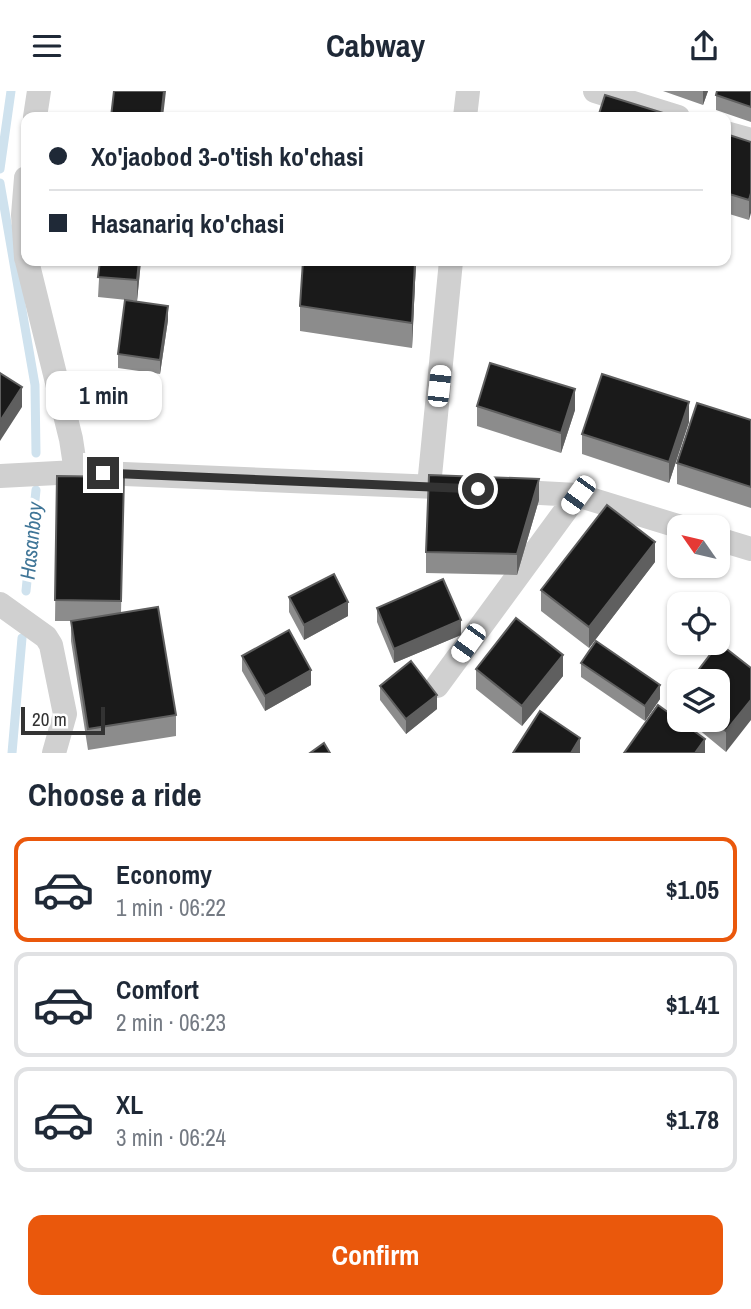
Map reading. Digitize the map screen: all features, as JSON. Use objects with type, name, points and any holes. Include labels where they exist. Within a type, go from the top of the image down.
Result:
[{"type":"street","points":[[36,112],[39,91]]},
{"type":"street","points":[[466,112],[468,91]]},
{"type":"street","points":[[595,91],[662,112]]},
{"type":"street","points":[[731,135],[751,141]]},
{"type":"street","points":[[29,266],[71,439],[76,472]]},
{"type":"street","points":[[429,486],[451,266]]},
{"type":"street","points":[[0,477],[76,472],[429,486],[578,495],[667,523]]},
{"type":"street","points":[[437,686],[578,495]]},
{"type":"street","points":[[730,543],[751,549]]},
{"type":"street","points":[[0,604],[46,637],[51,645],[65,714],[54,753]]},
{"type":"building","points":[[114,91],[164,91],[162,112],[112,112]]},
{"type":"building","points":[[717,91],[751,91],[751,107],[716,95]]},
{"type":"building","points":[[605,95],[660,112],[600,112]]},
{"type":"building","points":[[731,136],[751,142],[749,200],[731,195]]},
{"type":"building","points":[[99,266],[138,266],[137,280],[98,277]]},
{"type":"building","points":[[303,266],[415,266],[412,323],[300,306]]},
{"type":"building","points":[[125,300],[168,306],[160,360],[118,354]]},
{"type":"building","points":[[490,363],[575,389],[561,433],[477,406]]},
{"type":"building","points":[[0,373],[22,387],[0,421]]},
{"type":"building","points":[[602,374],[689,402],[669,462],[582,434]]},
{"type":"building","points":[[697,403],[751,420],[751,487],[677,463]]},
{"type":"building","points":[[429,475],[539,479],[517,554],[426,552]]},
{"type":"building","points":[[57,476],[124,477],[121,601],[55,600]]},
{"type":"building","points":[[607,505],[655,542],[589,627],[541,590]]},
{"type":"building","points":[[334,574],[348,602],[304,625],[289,597]]},
{"type":"building","points":[[443,579],[461,620],[394,649],[377,608]]},
{"type":"building","points":[[158,607],[176,715],[88,729],[71,621]]},
{"type":"building","points":[[516,618],[563,655],[522,706],[476,669]]},
{"type":"building","points":[[289,630],[311,670],[265,696],[242,656]]},
{"type":"building","points":[[596,641],[660,685],[645,706],[581,663]]},
{"type":"building","points":[[730,652],[751,668],[751,700],[730,726],[730,669],[699,669],[710,655],[730,655]]},
{"type":"building","points":[[411,661],[437,695],[406,719],[380,686]]},
{"type":"building","points":[[658,705],[667,712],[667,732],[695,732],[705,739],[695,753],[624,753]]},
{"type":"building","points":[[540,711],[580,738],[571,753],[513,753]]},
{"type":"building","points":[[324,743],[330,753],[310,753]]},
{"type":"waterway","name":"Hasanboy","points":[[0,169],[11,91]]},
{"type":"waterway","name":"Hasanboy","points":[[0,183],[35,385],[36,453]]},
{"type":"waterway","name":"Hasanboy","points":[[26,591],[36,490]]},
{"type":"waterway","name":"Hasanboy","points":[[12,753],[22,638]]},
{"type":"route","points":[[103,473],[478,489]]}]
